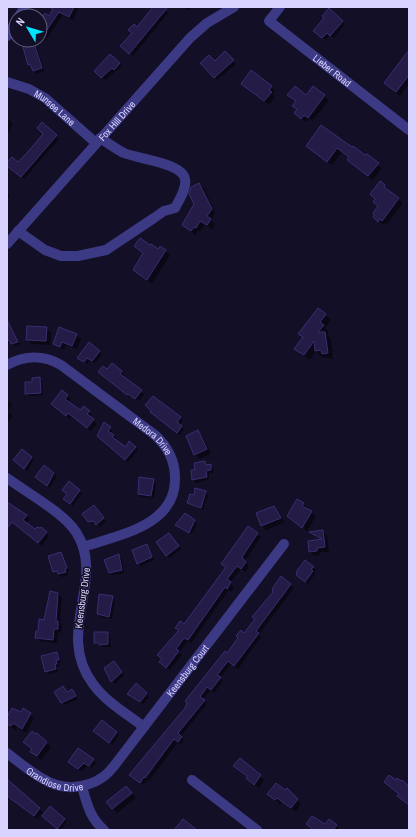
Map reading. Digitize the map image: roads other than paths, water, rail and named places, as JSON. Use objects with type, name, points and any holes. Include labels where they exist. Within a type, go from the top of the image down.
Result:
[{"type":"street","name":"Fox Hill Drive","points":[[7,244],[190,38],[210,21],[234,7]]},
{"type":"street","name":"Lieber Road","points":[[280,7],[269,21],[409,130]]},
{"type":"street","name":"Munsee Lane","points":[[7,82],[29,89],[45,98],[98,140],[126,154],[163,164],[181,171],[185,178],[185,187],[175,208],[164,211],[106,250],[78,256],[61,256],[45,250],[18,231]]},
{"type":"street","name":"Medora Drive","points":[[7,365],[19,359],[34,357],[46,358],[61,365],[154,435],[164,445],[171,458],[174,468],[174,490],[170,500],[160,514],[142,526],[83,547]]},
{"type":"street","name":"Keensburg Drive","points":[[7,478],[66,520],[76,532],[83,547],[87,568],[77,633],[81,662],[97,690],[144,727]]},
{"type":"street","name":"Keensburg Court","points":[[82,787],[100,780],[111,770],[284,544]]},
{"type":"street","name":"Grandiose Drive","points":[[7,753],[51,784],[64,788],[82,787],[89,811],[95,821],[104,830]]},
{"type":"street","points":[[192,780],[256,830]]}]
